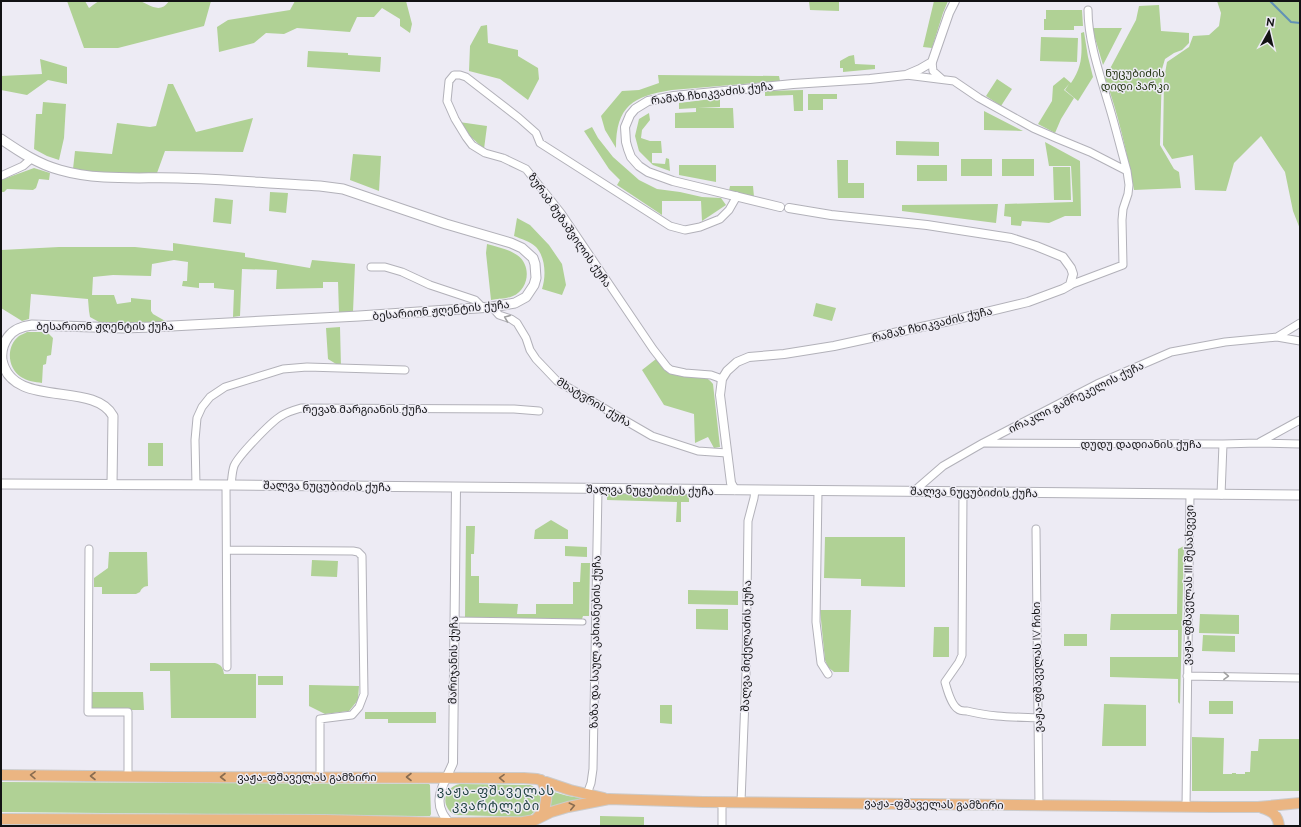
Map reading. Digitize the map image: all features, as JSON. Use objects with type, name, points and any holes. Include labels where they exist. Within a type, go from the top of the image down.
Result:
[{"type":"main road","name":"ბესარიონ ჟღენტის ქუჩა","points":[[1,139],[31,159],[52,168],[84,175],[183,178],[343,189],[446,224],[511,243],[522,248],[536,264],[536,278],[531,291],[526,297],[516,303],[487,308],[153,327],[122,328],[32,325],[26,326],[14,332],[6,340],[2,351],[3,364],[7,373],[20,385],[90,400],[102,406],[111,413],[112,484]]},
{"type":"main road","name":"შალვა ნუცუბიძის ქუჩა","points":[[1,484],[1300,496]]},
{"type":"main road","name":"ვაჟა-ფშაველას გამზირი","points":[[1,775],[524,778],[541,780],[570,790],[609,799],[722,802],[1186,807],[1258,807],[1300,803]]},
{"type":"main road","points":[[536,819],[543,811],[545,805],[545,789],[541,780]]},
{"type":"main road","name":"ვაჟა-ფშაველას გამზირი","points":[[1,819],[121,823],[325,823],[451,825],[523,822],[536,819],[551,812],[568,807],[609,799]]},
{"type":"main road","name":"ვაჟა-ფშაველას გამზირი","points":[[1258,807],[1274,812],[1277,817],[1278,826]]},
{"type":"street","points":[[942,79],[932,71],[932,62],[949,13],[955,1]]},
{"type":"street","points":[[1088,10],[1088,25],[1100,78],[1115,124],[1127,171]]},
{"type":"street","name":"რამაზ ჩხიკვაძის ქუჩა","points":[[906,75],[932,62]]},
{"type":"street","name":"ზურაბ მუზაშვილის ქუჩა","points":[[722,379],[711,375],[671,370],[667,368],[561,213],[526,169],[503,158],[485,153],[472,145],[455,119],[447,101],[449,81],[454,76],[460,75],[466,77],[536,133],[540,143],[670,226],[685,230],[700,227],[720,219],[729,210],[736,196]]},
{"type":"street","name":"რამაზ ჩხიკვაძის ქუჩა","points":[[722,379],[727,371],[737,362],[749,357],[784,354],[834,346],[1028,302],[1123,266],[1122,220],[1129,185],[1127,171],[1090,152],[1038,130],[979,98],[954,81],[942,79],[906,75],[793,84],[674,96],[648,101],[635,108],[630,115],[626,127],[626,142],[631,157],[639,166],[648,172],[667,179],[780,207]]},
{"type":"street","points":[[1,176],[23,166],[31,159]]},
{"type":"street","points":[[789,208],[835,216],[927,225],[1011,238],[1063,257],[1072,268],[1073,274],[1070,285]]},
{"type":"street","name":"მხატვრის ქუჩა","points":[[371,267],[385,267],[402,272],[430,285],[475,300],[499,315],[511,319],[517,323],[522,330],[536,359],[557,380],[652,436],[698,450],[727,453]]},
{"type":"street","name":"ირაკლი გამრეკელის ქუჩა","points":[[1277,337],[1300,323]]},
{"type":"street","name":"ირაკლი გამრეკელის ქუჩა","points":[[913,492],[943,466],[983,444],[1097,384],[1171,352],[1225,342],[1277,337],[1300,340]]},
{"type":"street","points":[[196,485],[195,440],[197,418],[202,407],[210,397],[225,386],[283,369],[307,367],[405,370]]},
{"type":"street","points":[[722,379],[720,394],[731,483],[735,490]]},
{"type":"street","name":"რევაზ მარგიანის ქუჩა","points":[[227,667],[227,550],[229,485],[235,464],[241,455],[280,416],[289,411],[301,408],[514,409],[539,411]]},
{"type":"street","points":[[1258,443],[1300,420]]},
{"type":"street","name":"დუდუ დადიანის ქუჩა","points":[[983,444],[1300,444]]},
{"type":"street","points":[[1221,495],[1223,444]]},
{"type":"street","name":"მარიჯანის ქუჩა","points":[[451,825],[441,810],[440,802],[442,788],[453,763],[456,488]]},
{"type":"street","name":"ზაზა და საულ კახიანების ქუჩა","points":[[587,794],[591,783],[593,768],[598,489]]},
{"type":"street","name":"შალვა მიქელაძის ქუჩა","points":[[741,802],[746,673],[748,521],[755,490]]},
{"type":"street","points":[[818,491],[816,622],[821,663],[828,674]]},
{"type":"street","points":[[963,492],[962,655],[945,682],[953,704],[958,709],[973,713],[1038,718]]},
{"type":"street","name":"ვაჟა-ფშაველას III შესახვევი","points":[[1186,807],[1190,494]]},
{"type":"street","name":"ვაჟა-ფშაველას IV ჩიხი","points":[[1036,529],[1039,806]]},
{"type":"street","points":[[89,549],[88,712],[128,712],[128,776]]},
{"type":"street","points":[[227,550],[353,551],[358,552],[362,556],[364,694],[359,707],[352,715],[320,719],[320,777]]},
{"type":"street","points":[[454,620],[583,622]]},
{"type":"street","name":"ვაჟა-ფშაველას III შესახვევი","points":[[1187,676],[1300,678]]},
{"type":"street","points":[[722,802],[722,826]]},
{"type":"green space","points":[[67,1],[85,1],[89,8],[100,1],[138,1],[157,8],[165,5],[169,1],[211,1],[204,26],[118,48],[84,48]]},
{"type":"green space","points":[[295,1],[406,1],[412,24],[410,33],[400,26],[400,19],[382,8],[374,17],[357,17],[350,32],[297,28],[284,34],[266,33],[254,43],[219,52],[217,27],[228,20],[290,10]]},
{"type":"green space","points":[[809,1],[839,1],[839,11],[810,10]]},
{"type":"green space","points":[[934,1],[948,1],[932,48],[923,47]]},
{"type":"green space","points":[[1217,1],[1300,1],[1300,229],[1293,211],[1285,172],[1261,136],[1234,163],[1226,191],[1195,190],[1193,155],[1172,159],[1163,145],[1164,79],[1167,62],[1189,47],[1193,36],[1209,35],[1219,26],[1221,13]]},
{"type":"green space","name":"ნუცუბიძის დიდი პარკი","points":[[1159,5],[1161,31],[1189,33],[1189,43],[1182,50],[1165,59],[1162,69],[1160,145],[1174,169],[1179,172],[1181,188],[1134,190],[1122,133],[1105,78],[1136,20],[1139,6]]},
{"type":"green space","points":[[1046,10],[1082,10],[1083,26],[1074,26],[1074,30],[1044,30]]},
{"type":"green space","points":[[487,25],[488,43],[518,50],[518,56],[538,68],[539,79],[528,100],[500,79],[469,71],[470,46],[481,26]]},
{"type":"green space","points":[[1092,28],[1122,28],[1103,65]]},
{"type":"green space","points":[[1084,32],[1093,77],[1078,101],[1065,90],[1069,84],[1064,90],[1074,98],[1061,119],[1055,133],[1038,124],[1052,101],[1053,86],[1064,77],[1071,83],[1078,71],[1082,47],[1081,33]]},
{"type":"green space","points":[[1041,37],[1078,38],[1077,62],[1040,61]]},
{"type":"green space","points":[[308,51],[348,53],[348,55],[381,57],[380,72],[307,67]]},
{"type":"green space","points":[[854,55],[855,64],[875,65],[875,69],[843,72],[843,68],[840,68],[840,61]]},
{"type":"green space","points":[[40,59],[67,67],[67,84],[48,80],[27,95],[1,90],[1,76],[42,74]]},
{"type":"green space","points":[[658,75],[779,76],[780,81],[672,90],[658,92],[637,100],[623,113],[619,122],[616,148],[605,130],[601,116],[622,91],[639,90],[659,83]]},
{"type":"green space","points":[[997,79],[1012,89],[1001,106],[986,96]]},
{"type":"green space","points":[[168,84],[173,84],[196,132],[253,118],[243,152],[165,151],[157,173],[109,175],[73,169],[75,151],[112,154],[117,123],[150,127],[156,126]]},
{"type":"green space","points":[[803,90],[803,111],[794,111],[793,95],[765,96],[765,91]]},
{"type":"green space","points":[[808,94],[837,94],[837,99],[823,99],[823,110],[808,110]]},
{"type":"green space","points":[[720,98],[720,107],[698,108],[733,108],[734,128],[675,128],[675,113],[696,112],[696,108],[679,109],[679,103]]},
{"type":"green space","points":[[43,102],[66,104],[64,138],[59,160],[34,149],[36,114],[42,114]]},
{"type":"green space","points":[[984,111],[1023,131],[984,130]]},
{"type":"green space","points":[[649,113],[650,120],[642,130],[641,138],[650,141],[661,141],[662,153],[652,153],[652,163],[665,164],[666,158],[669,159],[670,171],[653,165],[639,151],[635,136],[639,119]]},
{"type":"green space","points":[[459,122],[487,126],[484,149],[469,135]]},
{"type":"green space","points":[[592,127],[598,138],[613,157],[639,180],[657,189],[702,197],[721,198],[726,205],[702,221],[701,201],[662,201],[662,215],[617,185],[620,180],[609,169],[584,131]]},
{"type":"green space","points":[[896,141],[939,142],[939,156],[896,155]]},
{"type":"green space","points":[[1045,142],[1080,161],[1081,216],[1065,216],[1049,223],[1022,221],[1021,226],[1011,225],[1011,217],[1004,216],[1005,204],[1073,202],[1071,166],[1049,166]]},
{"type":"green space","points":[[353,154],[381,156],[379,191],[350,180]]},
{"type":"green space","points":[[961,159],[992,159],[992,176],[961,176]]},
{"type":"green space","points":[[1002,159],[1034,159],[1034,176],[1002,176]]},
{"type":"green space","points":[[837,160],[848,160],[848,183],[864,183],[864,198],[838,198]]},
{"type":"green space","points":[[679,165],[716,165],[716,182],[679,175]]},
{"type":"green space","points":[[917,165],[947,165],[947,181],[917,181]]},
{"type":"green space","points":[[1053,167],[1070,167],[1071,200],[1054,200]]},
{"type":"green space","points":[[34,168],[50,173],[49,180],[39,179],[36,188],[33,190],[7,189],[4,192],[1,192],[1,180]]},
{"type":"green space","points":[[730,186],[753,186],[754,197],[729,191]]},
{"type":"green space","points":[[270,192],[288,193],[286,213],[269,211]]},
{"type":"green space","points":[[215,198],[233,200],[231,224],[213,222]]},
{"type":"green space","points":[[998,204],[996,223],[902,211],[902,205]]},
{"type":"green space","points":[[517,218],[530,225],[549,245],[562,264],[566,285],[562,295],[542,289],[544,268],[542,257],[534,245],[514,236]]},
{"type":"green space","points":[[173,243],[245,253],[245,257],[310,268],[312,260],[355,264],[353,312],[339,313],[338,282],[323,282],[323,288],[276,289],[277,270],[242,269],[240,316],[233,317],[234,290],[214,288],[214,283],[199,283],[199,288],[182,286],[183,281],[187,281],[188,262],[174,260],[152,264],[151,276],[113,275],[93,277],[92,295],[114,295],[117,304],[131,302],[131,298],[151,300],[151,311],[153,314],[167,322],[99,322],[90,317],[88,299],[31,294],[29,319],[22,321],[1,308],[1,250],[59,247],[135,247],[173,251]]},
{"type":"green space","points":[[487,244],[503,248],[514,253],[522,259],[525,265],[527,277],[525,283],[518,293],[513,296],[491,300],[486,253]]},
{"type":"green space","points":[[816,303],[836,308],[832,321],[813,316]]},
{"type":"green space","points":[[340,327],[341,367],[328,359],[326,328]]},
{"type":"green space","points":[[27,332],[47,332],[53,338],[51,355],[47,356],[46,364],[43,365],[42,383],[21,377],[16,373],[11,363],[10,351],[12,345],[19,336]]},
{"type":"green space","points":[[656,359],[669,373],[681,376],[704,377],[713,384],[720,447],[714,448],[708,437],[695,443],[694,414],[664,405],[642,370]]},
{"type":"green space","points":[[148,443],[163,443],[163,466],[148,466]]},
{"type":"green space","points":[[607,492],[689,494],[689,502],[681,502],[681,522],[676,522],[677,502],[607,500]]},
{"type":"green space","points":[[551,520],[568,530],[568,539],[534,539],[535,530]]},
{"type":"green space","points":[[466,526],[475,526],[474,554],[471,554],[471,576],[479,576],[479,603],[518,604],[517,614],[536,614],[536,604],[573,604],[573,582],[580,582],[581,563],[590,563],[589,616],[583,616],[582,619],[465,617]]},
{"type":"green space","points":[[825,537],[905,537],[905,587],[861,586],[861,579],[824,578]]},
{"type":"green space","points":[[565,546],[587,547],[587,557],[565,556]]},
{"type":"green space","points":[[1184,546],[1180,704],[1178,702],[1178,679],[1110,677],[1110,657],[1178,657],[1178,630],[1110,630],[1111,614],[1177,614],[1178,549]]},
{"type":"green space","points":[[109,552],[147,552],[148,586],[144,587],[136,594],[102,594],[102,587],[94,587],[94,578],[108,568]]},
{"type":"green space","points":[[312,560],[338,561],[337,577],[311,576]]},
{"type":"green space","points":[[688,590],[738,591],[738,605],[688,604]]},
{"type":"green space","points":[[696,609],[728,609],[728,630],[696,629]]},
{"type":"green space","points":[[820,610],[851,610],[849,672],[834,672],[828,667],[825,660]]},
{"type":"green space","points":[[1200,614],[1239,615],[1239,634],[1199,633]]},
{"type":"green space","points":[[934,627],[949,627],[949,657],[933,657]]},
{"type":"green space","points":[[1064,634],[1087,634],[1087,646],[1064,646]]},
{"type":"green space","points":[[1203,635],[1235,636],[1235,652],[1202,651]]},
{"type":"green space","points":[[150,663],[215,663],[222,667],[224,674],[256,674],[256,718],[171,718],[170,671],[150,671]]},
{"type":"green space","points":[[258,676],[283,676],[283,685],[258,685]]},
{"type":"green space","points":[[309,685],[359,686],[358,700],[349,711],[325,714],[309,706]]},
{"type":"green space","points":[[92,692],[143,692],[144,710],[92,710]]},
{"type":"green space","points":[[1209,701],[1233,701],[1233,714],[1209,714]]},
{"type":"green space","points":[[1104,704],[1146,705],[1146,746],[1102,746]]},
{"type":"green space","points":[[660,705],[672,705],[672,724],[660,723]]},
{"type":"green space","points":[[365,712],[436,712],[436,723],[388,723],[388,719],[365,719]]},
{"type":"green space","points":[[1192,737],[1224,738],[1223,774],[1245,774],[1245,772],[1250,772],[1251,751],[1258,751],[1259,739],[1300,739],[1300,791],[1192,791]]},
{"type":"green space","points":[[1,782],[429,784],[431,814],[430,816],[419,816],[1,812]]},
{"type":"green space","points":[[460,784],[530,785],[539,792],[540,802],[538,807],[531,815],[525,817],[455,815],[447,807],[446,798],[450,789]]},
{"type":"green space","points":[[550,791],[568,796],[588,799],[549,807]]},
{"type":"green space","points":[[600,816],[644,817],[644,826],[600,825]]},
{"type":"waterway","points":[[1270,1],[1291,22],[1300,23]]},
{"type":"district","name":"ვაჟა-ფშაველას კვარტლები","points":[[496,798]]}]
